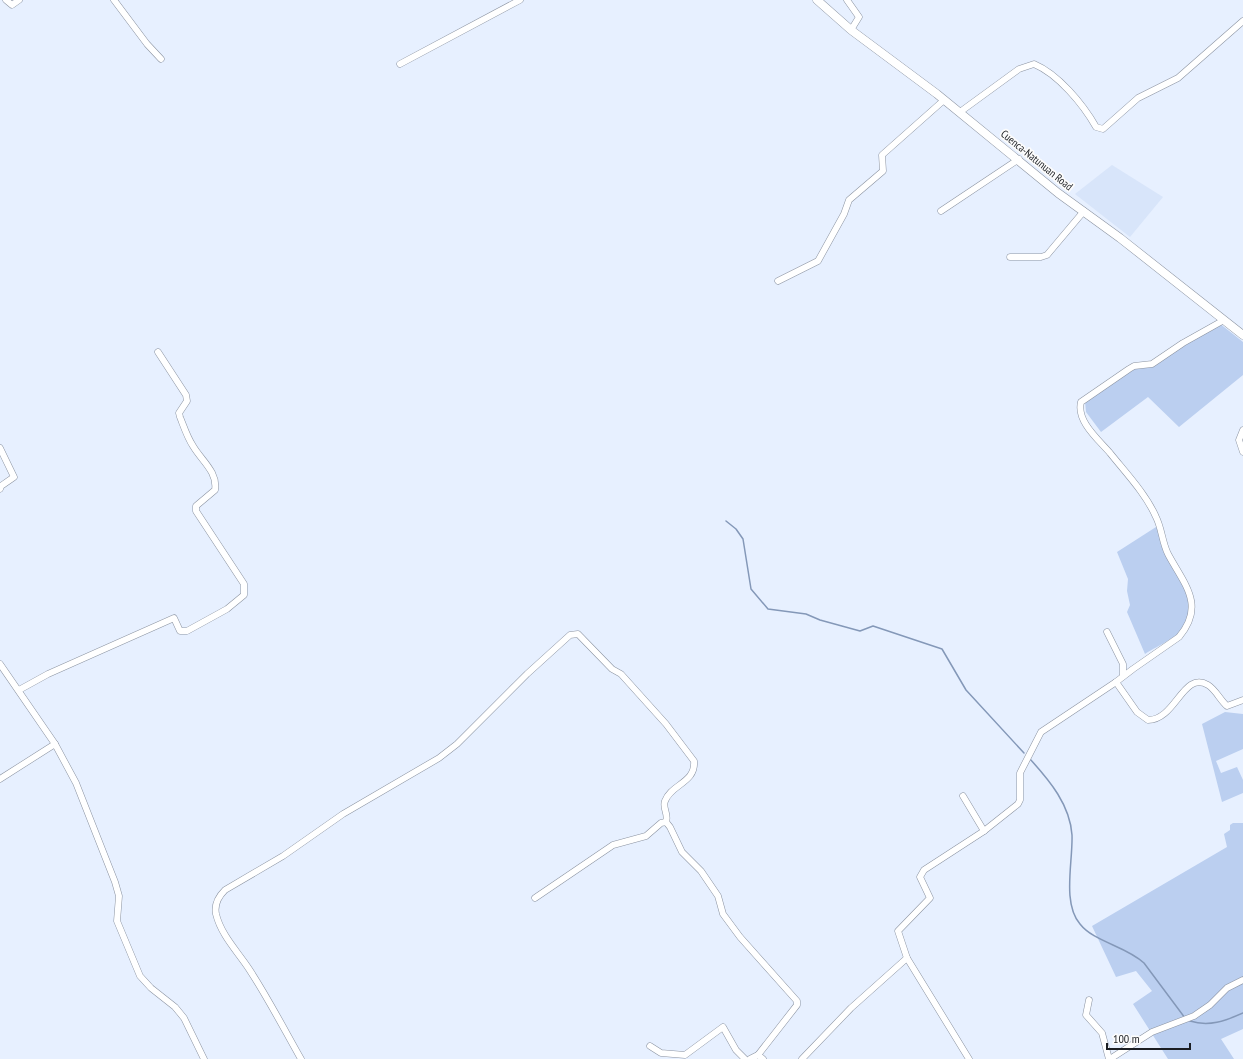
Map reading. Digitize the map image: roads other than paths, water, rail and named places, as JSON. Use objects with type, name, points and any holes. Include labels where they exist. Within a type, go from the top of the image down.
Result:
[{"type":"main road","name":"Cuenca-Natunuan Road","points":[[817,0],[851,30],[960,112],[1084,212],[1243,336]]},
{"type":"street","points":[[6,0],[12,5],[19,0]]},
{"type":"street","points":[[114,0],[147,44],[161,59]]},
{"type":"street","points":[[400,64],[520,0]]},
{"type":"street","points":[[847,0],[859,17],[851,30]]},
{"type":"street","points":[[960,112],[1019,69],[1034,64],[1046,69],[1086,109],[1096,127],[1103,129],[1138,98],[1178,78],[1243,21]]},
{"type":"street","points":[[778,281],[818,261],[850,200],[883,171],[882,155],[944,100]]},
{"type":"street","points":[[941,211],[1019,159]]},
{"type":"street","points":[[1010,257],[1041,257],[1046,255],[1052,251],[1084,212]]},
{"type":"street","points":[[969,1059],[907,958],[898,930],[930,898],[920,877],[924,870],[984,830],[1018,804],[1020,800],[1019,780],[1022,767],[1041,732],[1180,637],[1185,630],[1191,615],[1192,602],[1188,588],[1165,548],[1154,511],[1128,476],[1095,437],[1082,417],[1079,408],[1081,402],[1129,369],[1134,366],[1152,364],[1183,343],[1224,320]]},
{"type":"street","points":[[18,690],[48,674],[174,618],[180,631],[187,631],[227,609],[244,595],[244,584],[196,511],[196,506],[215,490],[216,483],[209,468],[192,445],[180,417],[179,413],[187,401],[186,395],[158,352]]},
{"type":"street","points":[[1243,430],[1239,440],[1243,452]]},
{"type":"street","points":[[0,448],[14,477],[1,486],[0,489]]},
{"type":"street","points":[[1107,632],[1123,664],[1123,676]]},
{"type":"street","points":[[301,1059],[250,970],[227,939],[216,914],[216,903],[220,895],[225,890],[283,856],[343,814],[439,758],[457,744],[527,674],[570,635],[578,634],[612,669],[621,674],[666,724],[694,761],[695,766],[688,780],[665,799],[664,804],[668,815],[666,822]]},
{"type":"street","points":[[0,664],[55,744],[76,784],[115,882],[119,896],[117,921],[140,976],[151,988],[175,1007],[184,1018],[204,1059]]},
{"type":"street","points":[[1116,682],[1137,712],[1148,720],[1161,717],[1172,708],[1184,689],[1190,685],[1201,683],[1208,685],[1227,706],[1243,700]]},
{"type":"street","points":[[0,779],[55,744]]},
{"type":"street","points":[[963,796],[984,830]]},
{"type":"street","points":[[535,898],[613,845],[646,836],[661,823],[666,822]]},
{"type":"street","points":[[666,822],[682,852],[701,871],[718,896],[723,914],[740,937],[797,1001],[797,1005],[760,1057],[750,1059]]},
{"type":"street","points":[[802,1059],[851,1008],[907,958]]},
{"type":"street","points":[[1090,1000],[1086,1015],[1102,1033],[1111,1059],[1152,1032],[1198,1014],[1210,1005],[1227,988],[1243,980]]},
{"type":"street","points":[[650,1046],[661,1053],[685,1055],[723,1027],[736,1050],[745,1059]]},
{"type":"waterway","points":[[726,521],[736,529],[743,539],[751,589],[768,609],[806,614],[820,620],[860,631],[873,626],[942,649],[966,690],[1024,753]]},
{"type":"waterway","points":[[1030,759],[1052,785],[1067,814],[1072,835],[1070,882],[1071,905],[1080,924],[1093,935],[1128,952],[1144,963],[1185,1018]]},
{"type":"waterway","points":[[1190,1021],[1197,1023],[1217,1022],[1243,1013]]}]
